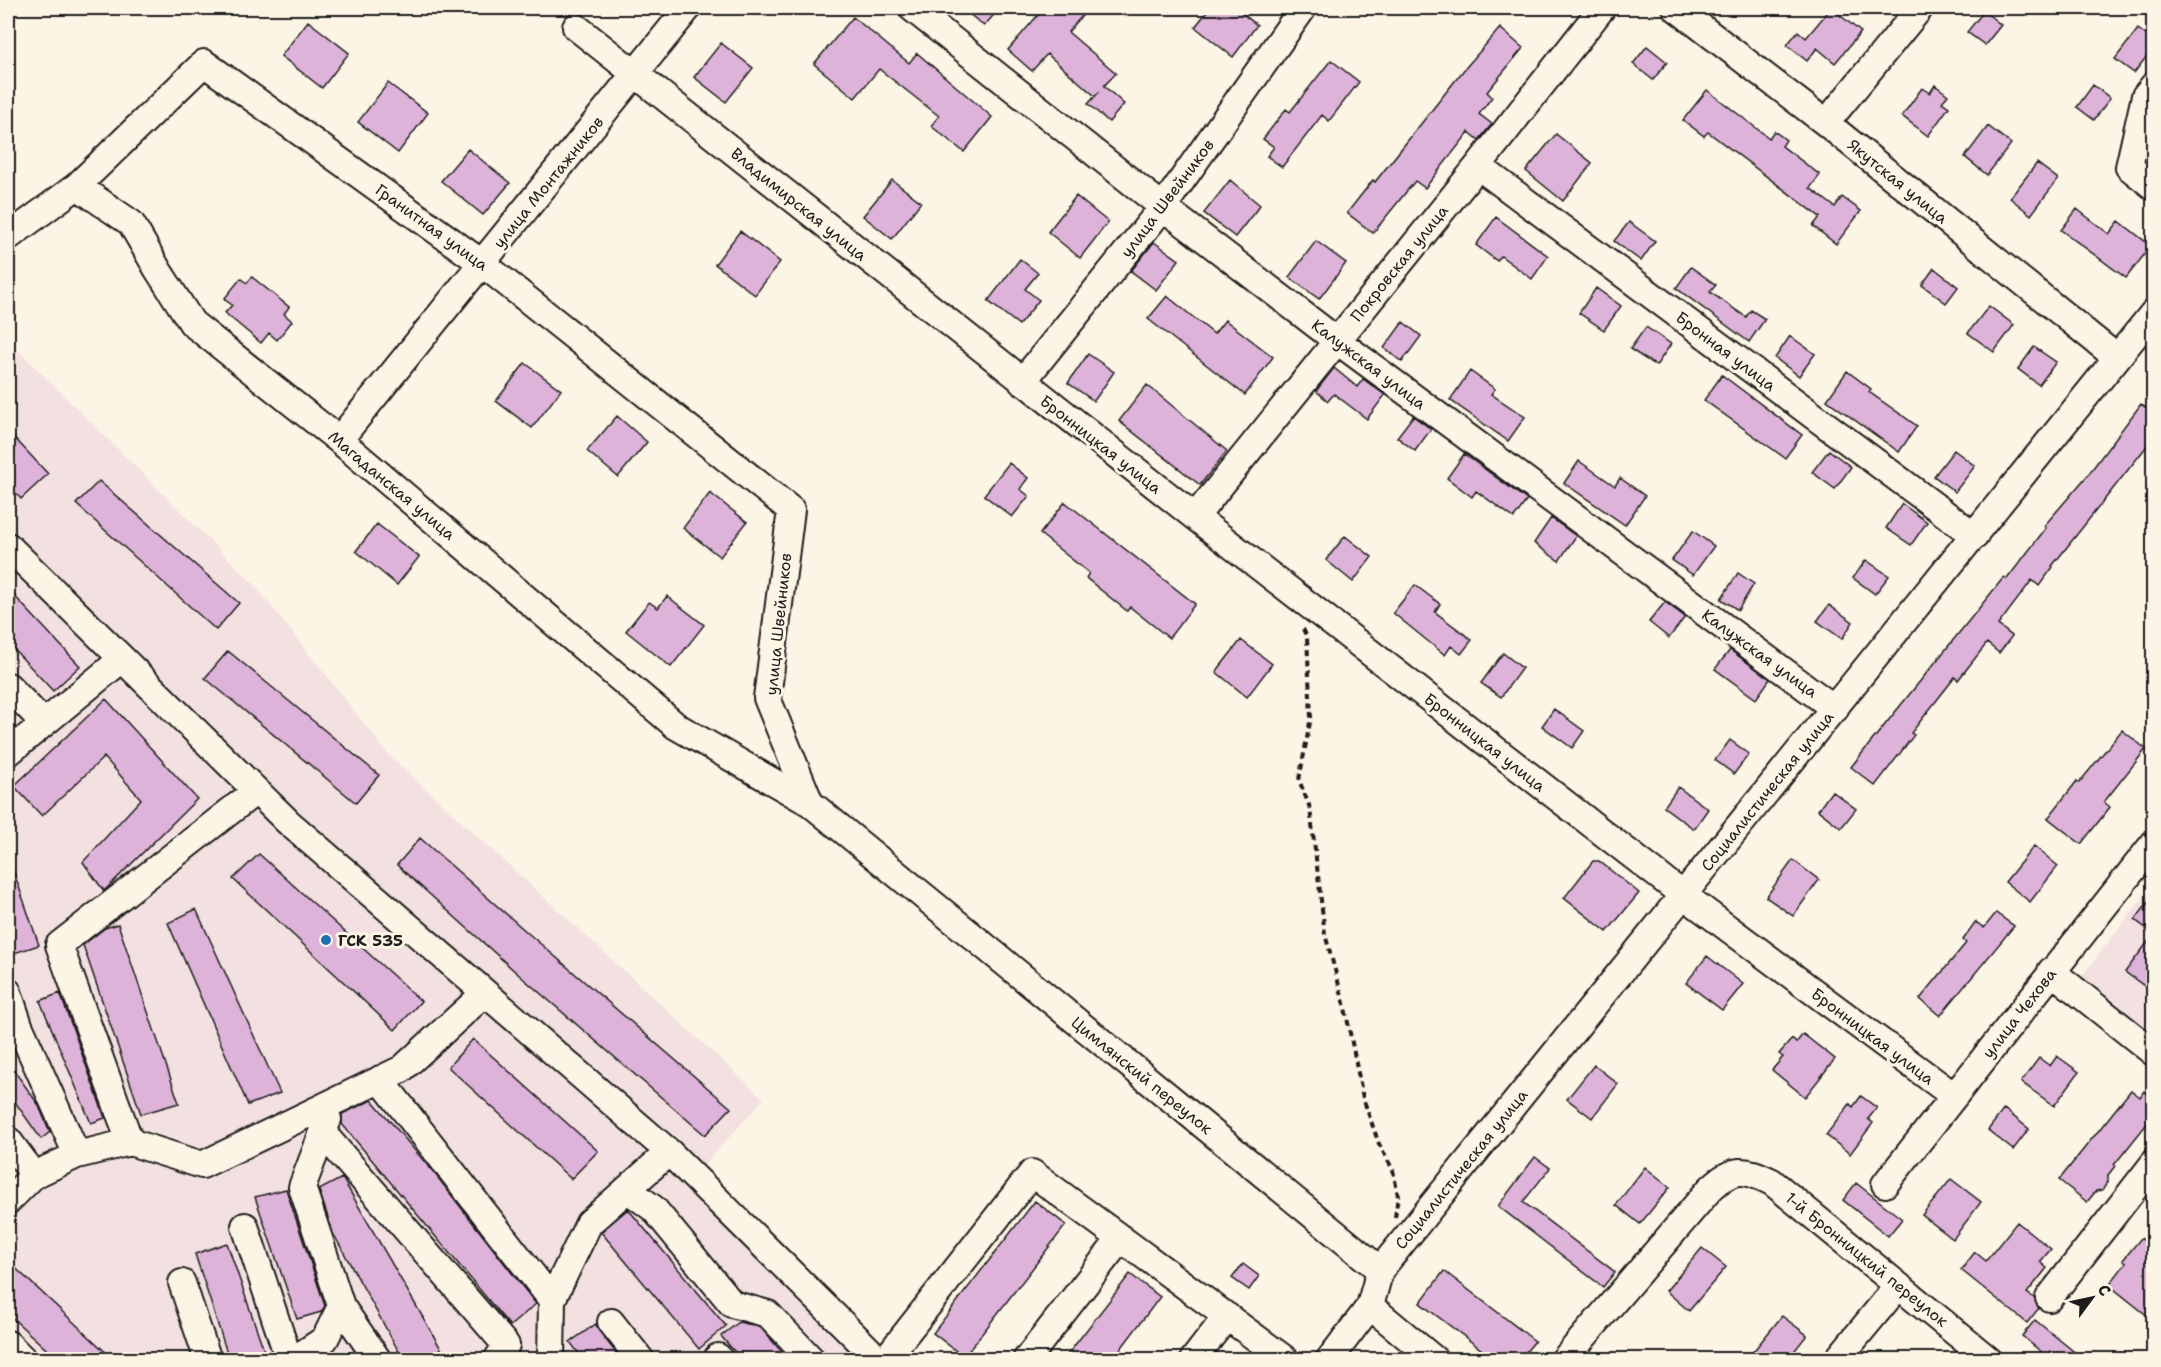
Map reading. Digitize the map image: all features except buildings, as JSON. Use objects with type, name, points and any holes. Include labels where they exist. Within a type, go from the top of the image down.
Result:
[{"type":"street","name":"улица Монтажников","points":[[339,440],[688,8]]},
{"type":"street","name":"Калужская улица","points":[[912,8],[1163,207],[1336,340],[1835,709]]},
{"type":"street","name":"улица Швейников","points":[[1022,382],[1163,207],[1302,8]]},
{"type":"street","name":"Покровская улица","points":[[1195,518],[1602,8]]},
{"type":"street","name":"Якутская улица","points":[[1676,8],[1826,123],[2116,357]]},
{"type":"street","points":[[1826,123],[1920,8]]},
{"type":"street","name":"Владимирская улица","points":[[576,27],[1022,382]]},
{"type":"street","name":"Гранитная улица","points":[[77,186],[204,63],[483,264],[791,510]]},
{"type":"street","points":[[2154,86],[2145,96],[2129,167],[2154,187]]},
{"type":"street","name":"Бронная улица","points":[[1478,166],[1975,536]]},
{"type":"street","points":[[8,237],[77,186]]},
{"type":"street","name":"Магаданская улица","points":[[77,186],[131,223],[192,323],[339,440],[676,726],[810,803]]},
{"type":"street","name":"Социалистическая улица","points":[[1380,1270],[2154,312]]},
{"type":"street","name":"Бронницкая улица","points":[[1022,382],[1682,894],[1954,1096]]},
{"type":"street","name":"улица Швейников","points":[[791,510],[768,698],[810,803]]},
{"type":"street","points":[[8,546],[288,822],[669,1152],[871,1357],[1032,1173],[1286,1359]]},
{"type":"street","points":[[8,753],[122,659]]},
{"type":"street","points":[[8,686],[44,723]]},
{"type":"street","points":[[130,1142],[59,945],[256,791]]},
{"type":"street","name":"Цимлянский переулок","points":[[810,803],[1380,1270]]},
{"type":"street","name":"улица Чехова","points":[[1886,1184],[2051,971],[2154,843]]},
{"type":"street","points":[[2051,971],[2154,1053]]},
{"type":"street","points":[[8,992],[13,1020],[76,1155]]},
{"type":"street","points":[[8,1201],[34,1175],[76,1155],[130,1142],[202,1165],[335,1099],[402,1069],[485,993]]},
{"type":"street","points":[[380,1079],[552,1300]]},
{"type":"street","points":[[335,1099],[302,1187],[341,1306],[378,1359]]},
{"type":"street","points":[[322,1132],[506,1345],[497,1359]]},
{"type":"street","points":[[8,1140],[34,1175]]},
{"type":"street","points":[[551,1359],[552,1300],[589,1223],[669,1152]]},
{"type":"street","points":[[2049,1298],[2154,1163]]},
{"type":"street","name":"1-й Бронницкий переулок","points":[[1564,1359],[1710,1189],[1724,1176],[1734,1172],[1758,1175],[1772,1182],[1989,1359]]},
{"type":"street","points":[[627,1189],[654,1209],[732,1304],[768,1314],[812,1359]]},
{"type":"street","points":[[245,1226],[291,1359],[325,1339],[341,1306]]},
{"type":"street","points":[[1026,1359],[1120,1238]]},
{"type":"street","points":[[1329,1359],[1370,1306],[1380,1270]]},
{"type":"street","points":[[182,1283],[208,1359]]},
{"type":"street","points":[[1837,1359],[1898,1286]]},
{"type":"street","points":[[1370,1306],[1435,1359]]},
{"type":"street","points":[[1193,1359],[1227,1316]]},
{"type":"street","points":[[612,1322],[641,1359]]},
{"type":"street","points":[[8,1344],[24,1359]]},
{"type":"path","points":[[1303,627],[1307,637],[1311,717],[1299,780],[1310,808],[1325,934],[1344,1003],[1363,1098],[1379,1144],[1393,1170],[1395,1179],[1398,1196],[1393,1225]]},
{"type":"shaded area","points":[[8,340],[254,584],[390,756],[764,1099],[686,1185],[866,1359],[8,1359]]},
{"type":"shaded area","points":[[2153,884],[2153,1039],[2079,980]]},
{"type":"place","name":"ГСК 535","points":[[326,940]]}]
